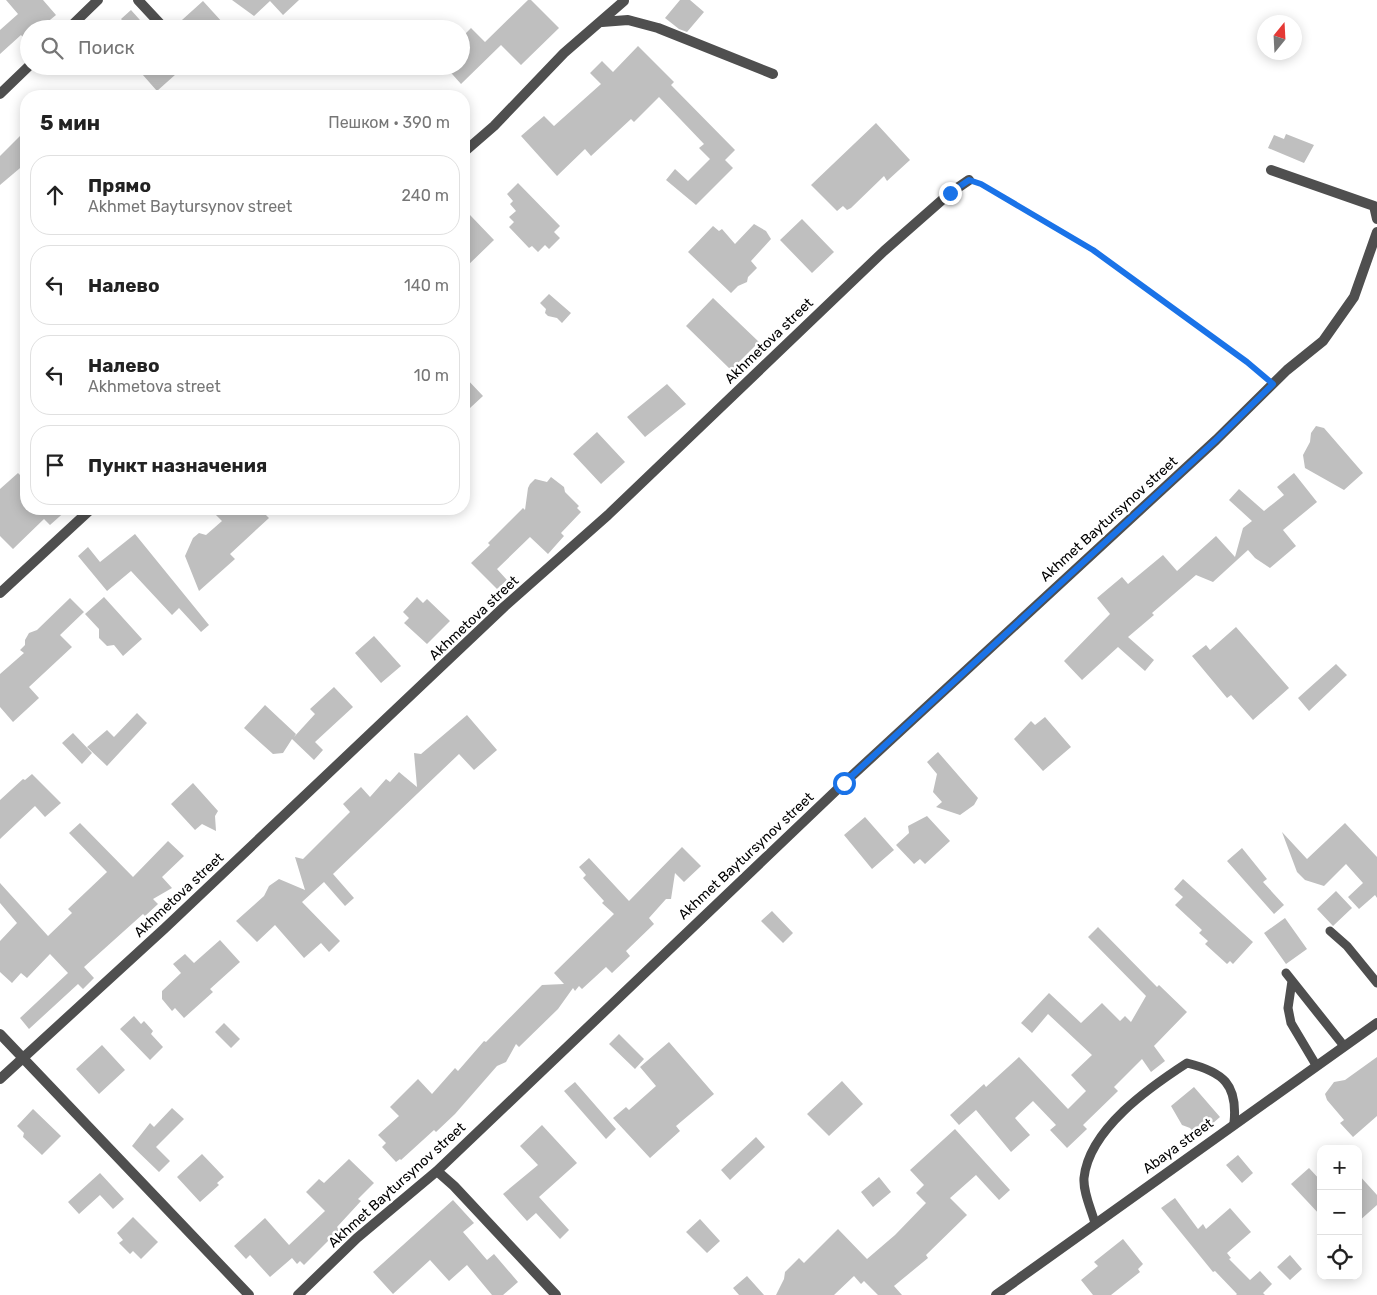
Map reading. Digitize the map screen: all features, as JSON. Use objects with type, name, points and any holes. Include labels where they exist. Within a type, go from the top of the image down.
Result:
[{"type":"street","points":[[77,20],[98,0]]},
{"type":"street","points":[[138,0],[157,20]]},
{"type":"street","points":[[470,147],[494,126],[564,53],[624,1]]},
{"type":"street","points":[[602,22],[628,20],[658,28],[774,74]]},
{"type":"street","points":[[0,94],[20,75]]},
{"type":"street","points":[[1271,170],[1375,206],[1377,219]]},
{"type":"street","name":"Akhmetova street","points":[[0,1079],[165,928],[505,606],[608,515],[884,251],[950,193],[969,180]]},
{"type":"street","name":"Akhmet Baytursynov street","points":[[298,1295],[357,1238],[437,1171],[836,790],[1216,440],[1273,384],[1323,341],[1354,297],[1377,232]]},
{"type":"street","points":[[0,593],[84,515]]},
{"type":"street","name":"Abaya street","points":[[996,1295],[1234,1123],[1377,1023]]},
{"type":"street","points":[[0,1034],[249,1295]]},
{"type":"street","points":[[437,1171],[454,1186],[556,1295]]},
{"type":"lane","points":[[1330,931],[1347,946],[1377,983]]},
{"type":"lane","points":[[1286,973],[1344,1046]]},
{"type":"lane","points":[[1292,981],[1288,1008],[1291,1023],[1316,1065]]},
{"type":"lane","points":[[1095,1223],[1087,1200],[1084,1178],[1090,1156],[1104,1130],[1164,1078],[1188,1063],[1210,1069],[1221,1075],[1231,1088],[1236,1107],[1234,1123]]},
{"type":"path","points":[[969,180],[981,184],[1093,250],[1247,362],[1273,384]]},
{"type":"building","points":[[6,0],[43,0],[56,15],[50,20],[20,20],[20,36],[0,54],[0,30],[18,14]]},
{"type":"building","points":[[232,0],[299,0],[283,15],[270,1],[254,16]]},
{"type":"building","points":[[528,0],[531,0],[559,28],[521,65],[501,45],[461,84],[453,75],[470,75],[470,29],[485,42]]},
{"type":"building","points":[[680,0],[690,0],[704,12],[687,32],[679,29],[665,18]]},
{"type":"building","points":[[203,1],[220,20],[182,20]]},
{"type":"building","points":[[131,10],[140,20],[122,20]]},
{"type":"building","points":[[638,46],[674,82],[671,85],[735,150],[725,160],[733,168],[696,205],[666,180],[675,169],[688,181],[710,159],[699,148],[704,144],[659,97],[634,122],[631,119],[591,156],[585,149],[557,176],[521,136],[544,116],[554,126],[601,84],[590,73],[602,61],[613,72]]},
{"type":"building","points":[[143,75],[175,75],[158,90]]},
{"type":"building","points":[[876,123],[910,160],[887,181],[884,176],[851,208],[847,210],[843,206],[837,211],[811,185]]},
{"type":"building","points":[[1286,134],[1314,145],[1304,163],[1268,148],[1274,135],[1284,139]]},
{"type":"building","points":[[20,136],[20,168],[0,185],[0,156]]},
{"type":"building","points":[[518,183],[560,226],[554,232],[560,238],[549,249],[545,245],[538,252],[532,246],[529,248],[509,227],[514,222],[509,217],[516,211],[510,204],[513,201],[507,194]]},
{"type":"building","points":[[470,215],[494,240],[470,263]]},
{"type":"building","points":[[802,219],[834,252],[812,273],[780,240]]},
{"type":"building","points":[[754,224],[766,231],[771,239],[751,261],[757,268],[748,277],[747,282],[738,286],[731,293],[688,252],[713,226],[719,231],[722,229],[735,244]]},
{"type":"building","points":[[549,294],[571,313],[562,323],[557,318],[548,316],[545,313],[546,309],[540,303]]},
{"type":"building","points":[[713,298],[759,342],[731,370],[686,326]]},
{"type":"building","points":[[470,382],[483,396],[470,408]]},
{"type":"building","points":[[667,384],[686,404],[645,437],[627,417]]},
{"type":"building","points":[[1316,426],[1324,428],[1363,473],[1344,490],[1305,468],[1303,455],[1310,442],[1311,433]]},
{"type":"building","points":[[597,432],[625,462],[601,484],[573,454]]},
{"type":"building","points":[[18,473],[20,475],[20,515],[61,515],[50,525],[44,519],[13,549],[0,536],[0,489]]},
{"type":"building","points":[[1294,473],[1317,502],[1283,530],[1296,546],[1270,568],[1255,558],[1248,550],[1213,582],[1196,575],[1152,613],[1154,615],[1128,637],[1154,660],[1145,671],[1118,647],[1082,680],[1064,661],[1110,614],[1097,598],[1122,577],[1128,584],[1163,555],[1177,571],[1216,536],[1235,557],[1243,528],[1252,521],[1229,500],[1239,489],[1264,511],[1284,495],[1277,487]]},
{"type":"building","points":[[551,477],[564,487],[565,492],[579,506],[577,508],[581,512],[561,533],[564,536],[548,554],[530,537],[497,569],[507,580],[497,589],[471,563],[523,508],[525,510],[530,484],[535,479],[547,482]]},
{"type":"building","points":[[216,515],[266,515],[269,518],[230,554],[235,559],[199,591],[185,556],[193,538],[199,533],[206,535],[222,521]]},
{"type":"building","points":[[135,534],[209,625],[201,632],[179,608],[172,615],[131,571],[107,591],[78,556],[88,547],[100,562]]},
{"type":"building","points":[[104,597],[142,639],[123,656],[114,645],[107,646],[99,638],[99,629],[85,614]]},
{"type":"building","points":[[417,597],[423,603],[427,599],[450,621],[427,644],[404,623],[409,618],[403,612]]},
{"type":"building","points":[[70,598],[84,612],[60,635],[72,647],[29,687],[39,698],[13,722],[0,707],[0,674],[24,653],[20,650],[25,645],[25,640],[29,633],[37,630]]},
{"type":"building","points":[[1236,627],[1289,688],[1253,720],[1231,695],[1227,698],[1192,656],[1206,645],[1210,650]]},
{"type":"building","points":[[374,636],[401,666],[381,683],[355,653]]},
{"type":"building","points":[[1336,664],[1347,675],[1309,711],[1298,698]]},
{"type":"building","points":[[334,687],[353,707],[315,742],[323,750],[314,760],[292,739],[283,753],[273,754],[244,728],[265,705],[296,734],[294,737],[315,714],[310,709]]},
{"type":"building","points":[[137,713],[147,723],[107,766],[87,747],[107,730],[114,737]]},
{"type":"building","points":[[467,715],[497,750],[474,770],[459,754],[333,874],[354,898],[345,906],[324,882],[302,902],[340,941],[329,952],[321,943],[304,958],[275,925],[257,942],[236,921],[264,896],[269,886],[279,879],[305,890],[295,857],[303,859],[350,812],[343,804],[361,787],[370,797],[386,779],[390,782],[399,772],[417,787],[414,753],[421,754]]},
{"type":"building","points":[[1045,717],[1071,747],[1043,771],[1014,739],[1031,721],[1035,725]]},
{"type":"building","points":[[73,733],[92,753],[82,764],[62,743]]},
{"type":"building","points":[[938,752],[978,798],[974,805],[960,815],[936,807],[942,802],[933,792],[937,774],[927,762]]},
{"type":"building","points":[[32,774],[61,803],[45,817],[35,806],[0,839],[0,800],[23,779],[25,780]]},
{"type":"building","points":[[193,783],[218,811],[215,816],[216,831],[202,824],[195,830],[171,804]]},
{"type":"building","points":[[927,816],[950,841],[925,864],[920,859],[914,864],[896,845],[909,833],[908,826]]},
{"type":"building","points":[[865,817],[894,850],[872,869],[844,835]]},
{"type":"building","points":[[80,823],[133,877],[168,841],[184,856],[162,877],[172,888],[153,899],[158,904],[145,916],[143,914],[84,967],[94,978],[83,989],[78,984],[29,1029],[20,1018],[68,973],[50,954],[27,978],[21,973],[12,983],[0,972],[0,941],[17,923],[0,903],[0,883],[48,936],[72,913],[68,909],[107,872],[69,833]]},
{"type":"building","points":[[1345,823],[1377,857],[1377,898],[1375,895],[1359,909],[1348,897],[1363,883],[1346,864],[1324,886],[1305,880],[1297,872],[1282,832],[1307,859]]},
{"type":"building","points":[[682,847],[701,866],[684,882],[675,873],[671,899],[666,899],[649,918],[654,924],[626,951],[630,956],[612,973],[606,967],[582,989],[579,986],[575,991],[573,988],[558,1009],[519,1047],[516,1044],[506,1062],[497,1066],[455,1114],[436,1132],[434,1130],[401,1160],[396,1162],[382,1147],[386,1143],[378,1135],[399,1116],[390,1107],[418,1079],[432,1094],[455,1068],[458,1071],[484,1041],[486,1042],[542,985],[564,984],[554,973],[614,914],[602,903],[604,901],[583,878],[586,875],[579,867],[589,858],[629,901]]},
{"type":"building","points":[[1242,848],[1267,879],[1263,882],[1284,905],[1274,914],[1227,861]]},
{"type":"building","points":[[1183,879],[1253,942],[1233,964],[1230,961],[1227,964],[1205,944],[1208,941],[1199,933],[1202,930],[1175,905],[1183,897],[1174,889]]},
{"type":"building","points":[[1336,891],[1352,908],[1333,926],[1317,909]]},
{"type":"building","points":[[772,911],[793,933],[783,943],[761,921]]},
{"type":"building","points":[[1285,918],[1307,949],[1286,964],[1264,933]]},
{"type":"building","points":[[1098,927],[1157,987],[1159,985],[1187,1012],[1154,1046],[1165,1061],[1151,1072],[1142,1059],[1114,1087],[1118,1091],[1083,1125],[1087,1129],[1067,1148],[1050,1130],[1056,1125],[1033,1101],[1015,1118],[1030,1135],[1011,1152],[976,1110],[959,1125],[950,1115],[984,1084],[986,1087],[1019,1057],[1068,1109],[1086,1091],[1071,1075],[1092,1055],[1048,1014],[1032,1033],[1021,1023],[1049,993],[1081,1023],[1102,1003],[1120,1021],[1125,1016],[1131,1022],[1146,996],[1088,937]]},
{"type":"building","points":[[220,940],[240,962],[210,989],[213,992],[184,1018],[175,1008],[172,1011],[162,999],[162,991],[181,973],[173,964],[185,954],[194,963]]},
{"type":"building","points":[[134,1016],[141,1024],[144,1021],[153,1031],[151,1034],[163,1047],[150,1060],[120,1029]]},
{"type":"building","points":[[224,1023],[240,1039],[231,1048],[215,1032]]},
{"type":"building","points":[[619,1034],[644,1059],[635,1069],[609,1044]]},
{"type":"building","points":[[669,1042],[714,1094],[676,1126],[680,1131],[650,1158],[613,1118],[626,1107],[629,1110],[656,1086],[640,1067]]},
{"type":"building","points":[[102,1045],[125,1070],[99,1094],[76,1069]]},
{"type":"building","points":[[1377,1057],[1377,1116],[1353,1137],[1340,1123],[1344,1120],[1327,1100],[1325,1094],[1334,1082],[1345,1080]]},
{"type":"building","points":[[842,1081],[863,1104],[829,1136],[807,1114]]},
{"type":"building","points":[[575,1082],[616,1129],[606,1139],[564,1091]]},
{"type":"building","points":[[1194,1087],[1220,1117],[1197,1137],[1190,1128],[1182,1125],[1171,1106]]},
{"type":"building","points":[[172,1108],[184,1119],[156,1147],[170,1161],[159,1172],[132,1146],[150,1123],[154,1127]]},
{"type":"building","points":[[33,1109],[61,1136],[42,1155],[23,1137],[24,1133],[17,1126]]},
{"type":"building","points":[[542,1125],[577,1163],[539,1197],[569,1230],[560,1239],[536,1213],[527,1221],[503,1194],[538,1165],[520,1146]]},
{"type":"building","points":[[955,1129],[1010,1190],[999,1200],[976,1175],[950,1198],[967,1215],[926,1255],[928,1258],[894,1286],[902,1295],[878,1295],[864,1281],[861,1284],[854,1276],[834,1295],[776,1295],[784,1279],[785,1272],[799,1258],[804,1263],[838,1229],[867,1259],[895,1235],[926,1203],[916,1193],[924,1185],[910,1170]]},
{"type":"building","points":[[756,1137],[765,1147],[730,1180],[721,1170]]},
{"type":"building","points":[[202,1154],[224,1177],[217,1183],[219,1185],[200,1202],[177,1177]]},
{"type":"building","points":[[1238,1155],[1253,1173],[1242,1183],[1226,1165]]},
{"type":"building","points":[[349,1159],[374,1183],[358,1199],[361,1201],[337,1227],[339,1230],[304,1265],[300,1261],[297,1264],[292,1258],[270,1277],[250,1255],[246,1259],[234,1246],[265,1218],[289,1245],[325,1211],[306,1192],[319,1179],[324,1183]]},
{"type":"building","points":[[1309,1168],[1317,1177],[1317,1212],[1291,1184]]},
{"type":"building","points":[[100,1173],[124,1199],[113,1209],[100,1195],[79,1214],[68,1202]]},
{"type":"building","points":[[879,1177],[891,1192],[873,1207],[861,1192]]},
{"type":"building","points":[[1362,1178],[1377,1195],[1377,1205],[1362,1218]]},
{"type":"building","points":[[1175,1198],[1198,1229],[1203,1224],[1206,1229],[1230,1208],[1251,1232],[1227,1253],[1231,1258],[1229,1259],[1250,1280],[1260,1271],[1272,1284],[1263,1293],[1265,1295],[1236,1295],[1215,1271],[1213,1272],[1161,1208]]},
{"type":"building","points":[[453,1200],[474,1223],[463,1232],[487,1260],[494,1254],[518,1282],[503,1295],[492,1295],[467,1265],[449,1281],[430,1260],[393,1294],[373,1272]]},
{"type":"building","points":[[133,1217],[158,1242],[141,1259],[133,1251],[130,1254],[119,1243],[123,1240],[117,1233]]},
{"type":"building","points":[[700,1219],[720,1241],[707,1253],[686,1232]]},
{"type":"building","points":[[1123,1239],[1143,1264],[1138,1269],[1140,1272],[1111,1295],[1093,1295],[1081,1280],[1098,1266],[1094,1262]]},
{"type":"building","points":[[1290,1255],[1302,1269],[1290,1280],[1277,1267]]},
{"type":"building","points":[[747,1276],[764,1295],[739,1295],[733,1288]]},
{"type":"route","points":[[844,783],[1216,440],[1273,384],[1247,362],[1093,250],[981,184],[969,180],[950,193]]}]
